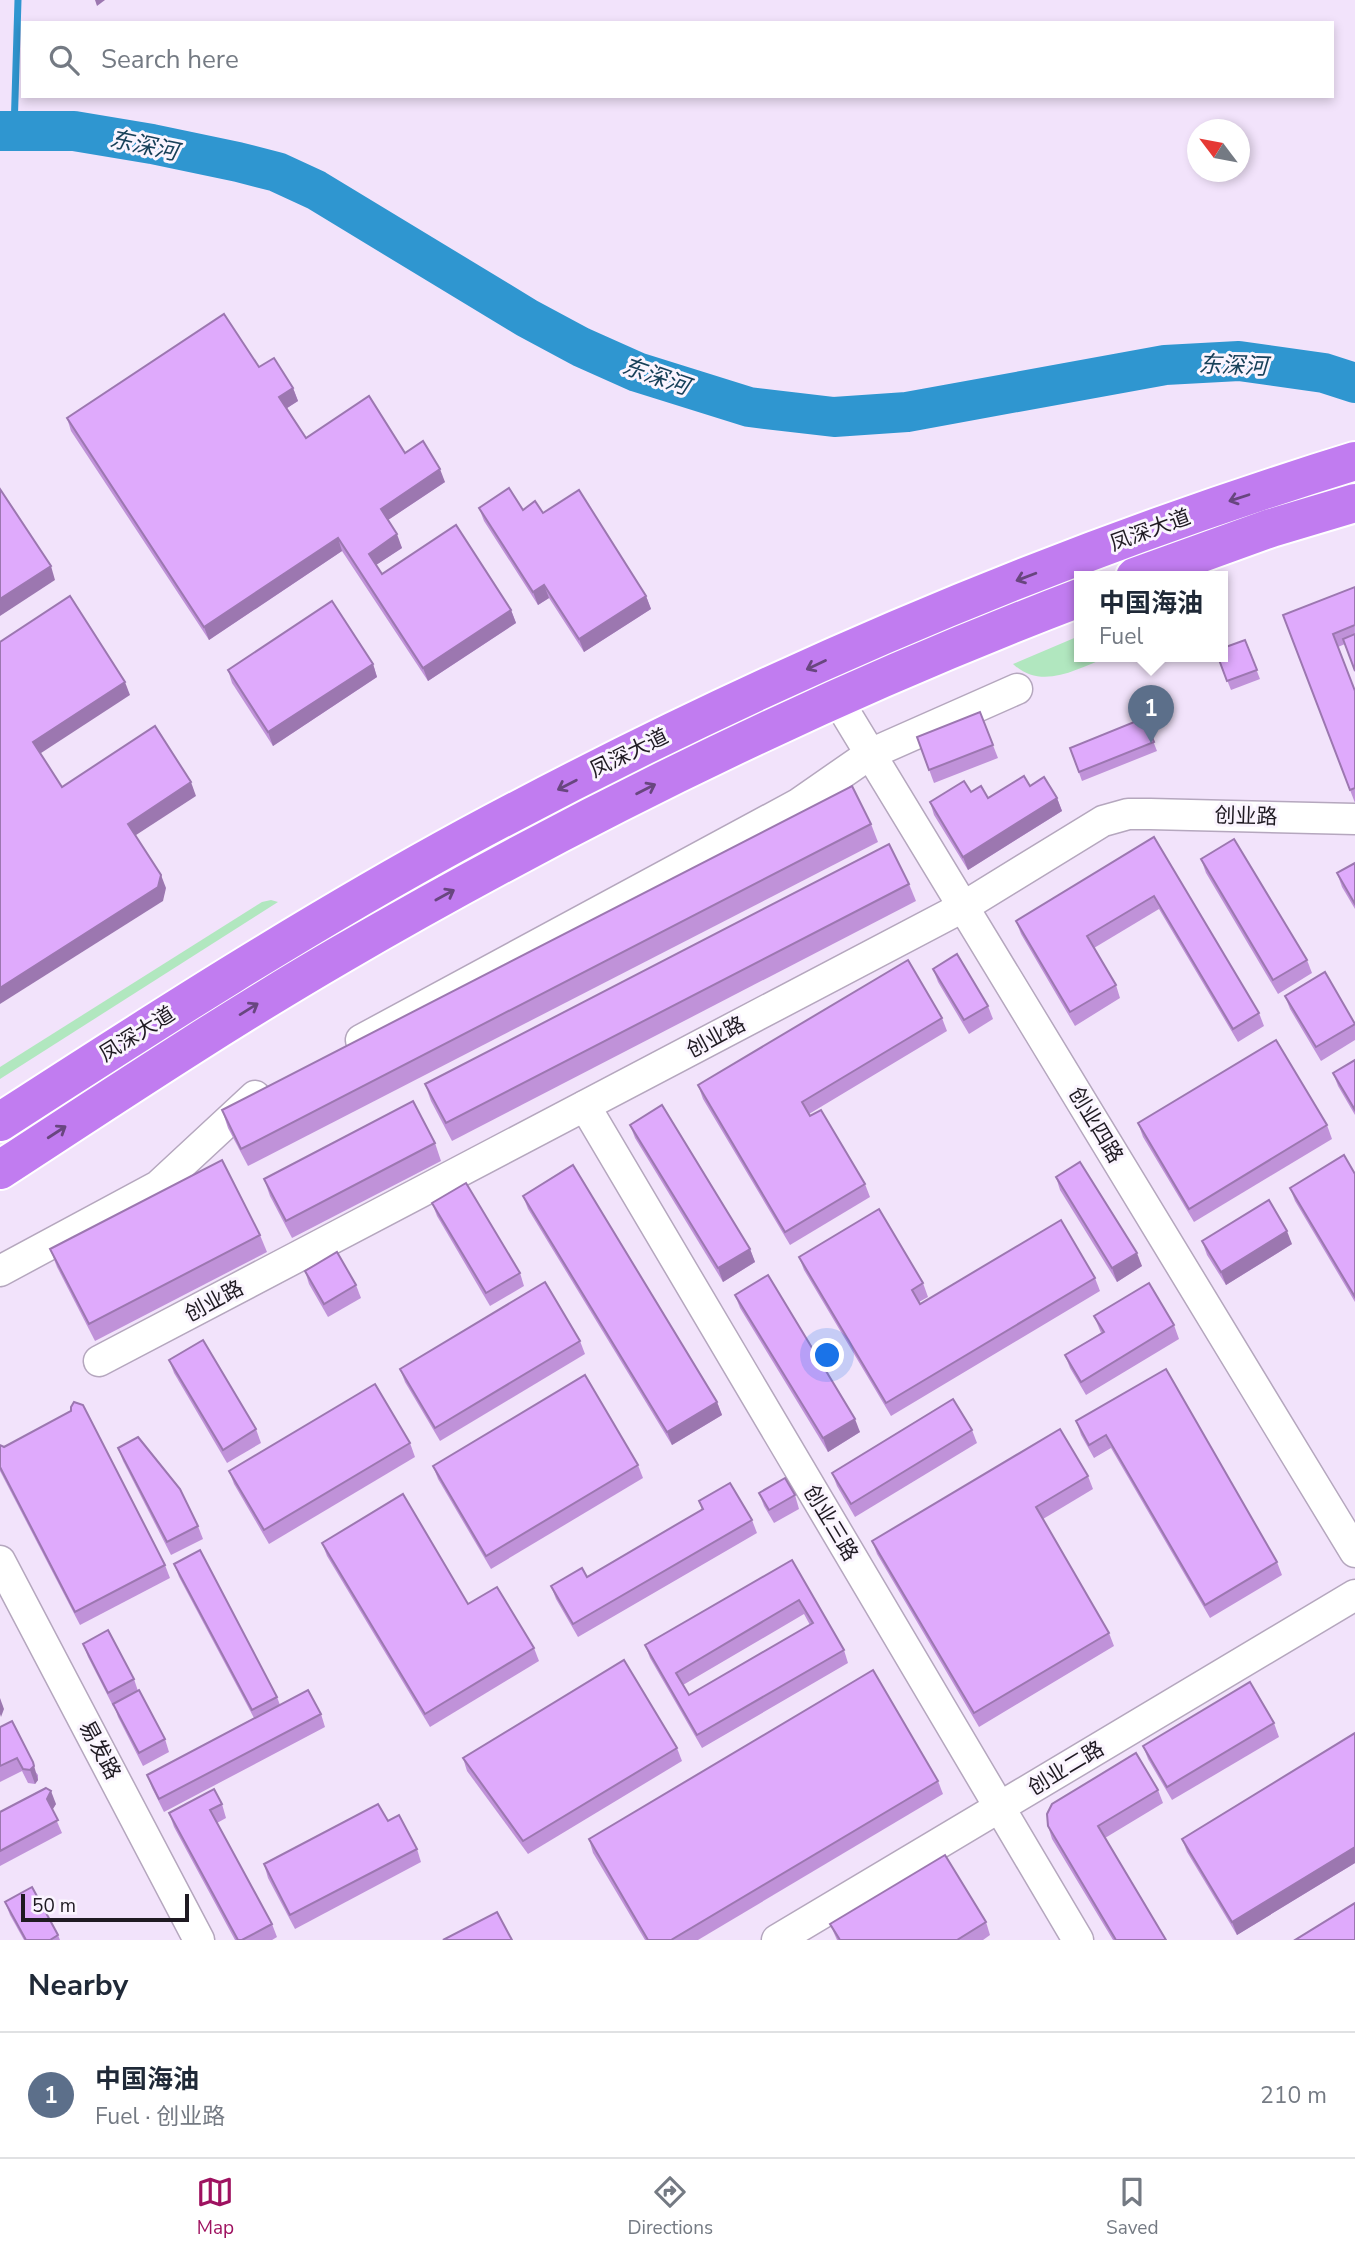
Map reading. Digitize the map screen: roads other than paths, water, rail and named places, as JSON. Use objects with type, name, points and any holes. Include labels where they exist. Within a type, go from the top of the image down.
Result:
[{"type":"highway","name":"凤深大道","points":[[0,1122],[331,915],[465,838],[614,761],[826,661],[975,597],[1157,527],[1355,461]]},
{"type":"highway","name":"凤深大道","points":[[1152,571],[1260,532],[1354,504]]},
{"type":"highway","name":"凤深大道","points":[[0,1170],[264,1000],[419,909],[643,790],[945,651],[1074,600]]},
{"type":"street","points":[[337,1052],[798,804],[870,754],[1017,689]]},
{"type":"street","name":"创业四路","points":[[837,699],[1355,1552]]},
{"type":"street","name":"创业路","points":[[99,1361],[963,907],[1103,821],[1128,814],[1355,819]]},
{"type":"street","points":[[0,1271],[158,1186],[253,1098],[277,1085]]},
{"type":"street","name":"创业三路","points":[[585,1106],[1078,1940]]},
{"type":"street","name":"易发路","points":[[0,1561],[200,1940]]},
{"type":"street","name":"创业二路","points":[[777,1940],[1355,1595]]},
{"type":"waterway","points":[[14,131],[18,0]]},
{"type":"waterway","name":"东深河","points":[[0,131],[74,131],[152,144],[277,172],[316,190],[527,318],[581,347],[637,372],[749,407],[834,417],[907,412],[1165,365],[1239,361],[1324,373],[1355,383]]},
{"type":"place","name":"中国海油","points":[[1151,743]]}]
